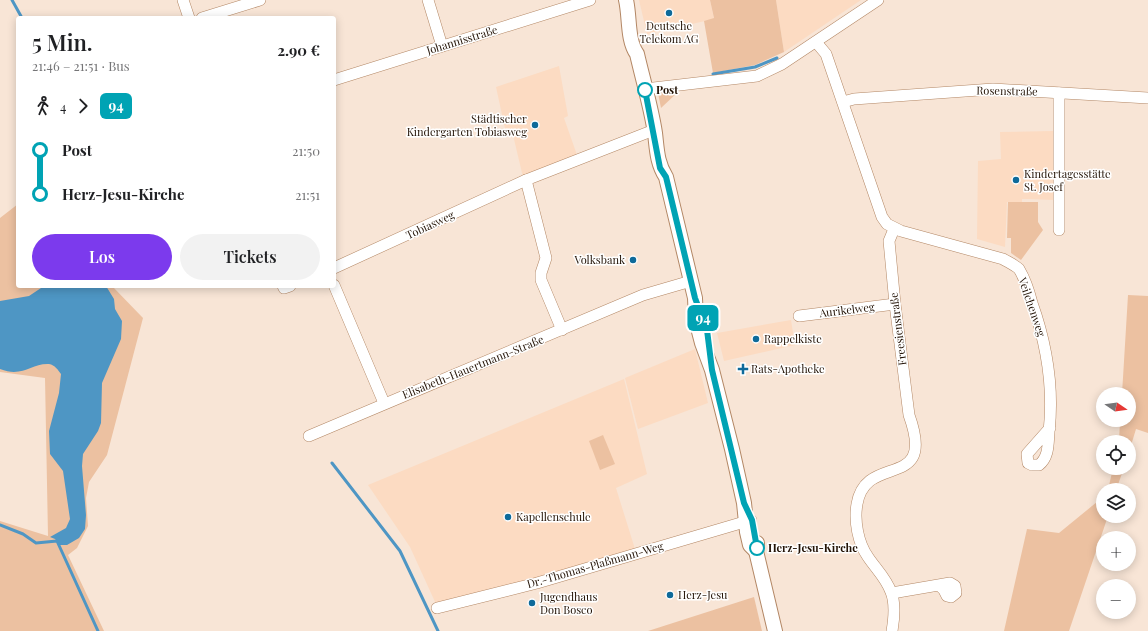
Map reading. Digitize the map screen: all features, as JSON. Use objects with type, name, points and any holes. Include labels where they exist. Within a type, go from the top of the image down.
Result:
[{"type":"main road","points":[[626,0],[630,18],[636,28],[640,46],[637,54],[654,131],[655,147],[660,168],[666,177],[691,281],[695,298],[696,320],[700,338],[712,370],[748,521],[757,543],[756,551],[775,631]]},
{"type":"street","points":[[183,0],[187,16]]},
{"type":"street","points":[[208,16],[260,0]]},
{"type":"street","points":[[428,0],[442,46]]},
{"type":"street","name":"Johannisstraße","points":[[336,79],[590,0]]},
{"type":"street","points":[[645,90],[757,76],[782,64],[878,0]]},
{"type":"street","points":[[816,42],[826,54],[882,217],[894,229]]},
{"type":"street","name":"Rosenstraße","points":[[843,102],[854,99],[993,89],[1148,98]]},
{"type":"street","points":[[1059,93],[1059,230]]},
{"type":"street","name":"Tobiasweg","points":[[336,267],[526,180],[654,131]]},
{"type":"street","points":[[526,180],[546,258],[541,280],[562,330]]},
{"type":"street","name":"Freesienstraße","points":[[892,631],[894,607],[892,593],[884,577],[867,556],[858,535],[856,514],[857,503],[861,491],[874,477],[910,463],[914,454],[914,430],[909,415],[894,304],[889,241],[894,229]]},
{"type":"street","name":"Veilchenweg","points":[[894,229],[1004,259],[1017,267],[1025,280],[1042,330],[1049,364],[1051,410],[1050,428]]},
{"type":"street","name":"Elisabeth-Hauertmann-Straße","points":[[309,436],[384,403],[643,295],[691,281]]},
{"type":"street","points":[[335,288],[384,403]]},
{"type":"street","name":"Aurikelweg","points":[[799,316],[894,304]]},
{"type":"street","name":"Dr.-Thomas-Plaßmann-Weg","points":[[437,608],[537,583],[748,521]]},
{"type":"street","points":[[892,593],[939,586]]},
{"type":"shaded area","points":[[639,0],[710,0],[714,19],[647,34]]},
{"type":"shaded area","points":[[710,0],[776,0],[784,52],[755,65],[713,73],[704,21],[714,18]]},
{"type":"shaded area","points":[[776,0],[861,0],[784,52]]},
{"type":"shaded area","name":"Städtischer Kindergarten Tobiasweg","points":[[559,66],[568,116],[564,118],[577,155],[523,177],[513,135],[506,133],[496,87]]},
{"type":"shaded area","points":[[678,92],[661,108],[658,93]]},
{"type":"shaded area","name":"Kindertagesstätte St. Josef","points":[[1053,131],[1054,200],[1022,199],[1022,202],[1007,202],[1005,247],[977,239],[978,161],[1001,159],[1000,132]]},
{"type":"shaded area","points":[[1008,202],[1038,202],[1038,222],[1043,230],[1021,260],[1011,253],[1011,238],[1007,238]]},
{"type":"shaded area","points":[[16,206],[16,288],[114,288],[143,318],[107,455],[89,482],[86,498],[88,526],[77,548],[68,555],[104,631],[0,631],[0,521],[48,536],[45,378],[0,372],[0,218]]},
{"type":"shaded area","points":[[1128,295],[1148,296],[1148,433],[1136,429],[1134,435],[1119,435],[1120,427],[1136,427],[1136,387],[1122,387]]},
{"type":"shaded area","name":"Rappelkiste","points":[[791,320],[795,345],[724,361],[717,333]]},
{"type":"shaded area","points":[[695,349],[708,403],[638,429],[625,378]]},
{"type":"shaded area","name":"Kapellenschule","points":[[624,379],[647,474],[616,488],[635,549],[536,581],[436,604],[410,547],[368,485]]},
{"type":"shaded area","points":[[603,435],[615,464],[600,470],[589,441]]},
{"type":"shaded area","points":[[1111,475],[1121,475],[1119,483],[1110,483]]},
{"type":"shaded area","points":[[1096,503],[1096,523],[1106,523],[1103,531],[1096,531],[1096,551],[1069,631],[1004,631],[1027,529],[1059,533]]},
{"type":"shaded area","points":[[754,597],[762,631],[648,631]]},
{"type":"water","points":[[41,288],[107,288],[114,299],[115,309],[122,321],[121,339],[102,383],[101,423],[98,431],[83,454],[82,466],[86,515],[85,529],[79,538],[67,545],[60,545],[55,539],[50,537],[66,528],[70,519],[63,471],[50,454],[49,431],[59,393],[61,374],[55,367],[49,364],[43,364],[15,372],[0,369],[0,301],[29,296]]},
{"type":"waterway","points":[[12,0],[21,16]]},
{"type":"waterway","points":[[713,74],[755,67],[777,58]]},
{"type":"waterway","points":[[332,463],[400,551],[438,631]]},
{"type":"waterway","points":[[0,525],[23,534],[36,543],[57,541],[98,631]]},
{"type":"bus line","name":"94","points":[[645,90],[660,168],[666,177],[695,298],[707,330],[710,343],[712,370],[744,503],[752,520],[757,548]]},
{"type":"place","name":"Deutsche Telekom AG","points":[[669,13]]},
{"type":"place","name":"Post","points":[[645,90]]},
{"type":"place","name":"Städtischer Kindergarten Tobiasweg","points":[[535,125]]},
{"type":"place","name":"Kindertagesstätte St. Josef","points":[[1016,180]]},
{"type":"place","name":"Volksbank","points":[[633,260]]},
{"type":"place","name":"Rappelkiste","points":[[756,339]]},
{"type":"place","name":"Rats-Apotheke","points":[[743,369]]},
{"type":"place","name":"Kapellenschule","points":[[508,517]]},
{"type":"place","name":"Herz-Jesu-Kirche","points":[[757,548]]},
{"type":"place","name":"Herz-Jesu","points":[[670,595]]},
{"type":"place","name":"Jugendhaus Don Bosco","points":[[532,603]]}]
